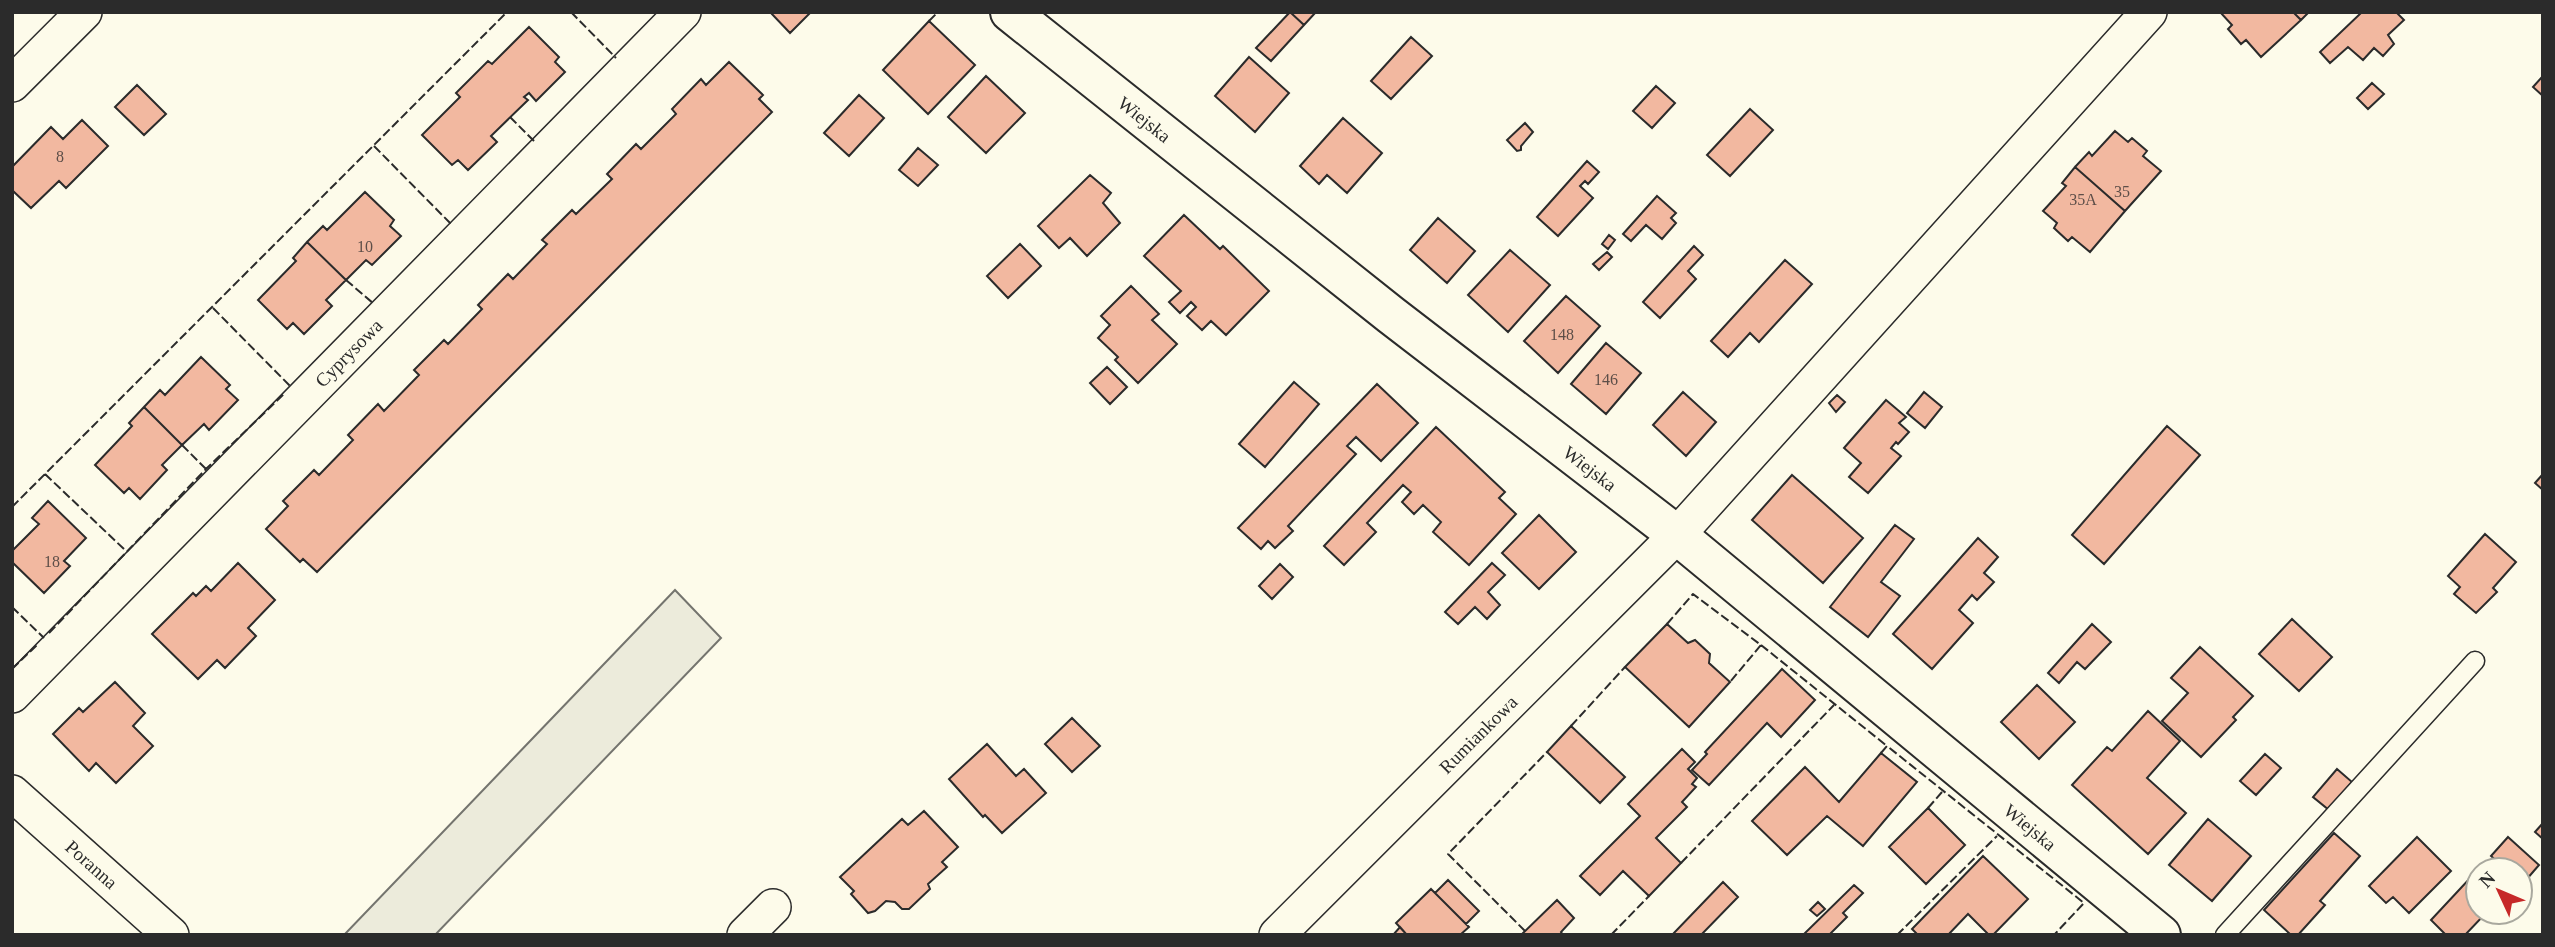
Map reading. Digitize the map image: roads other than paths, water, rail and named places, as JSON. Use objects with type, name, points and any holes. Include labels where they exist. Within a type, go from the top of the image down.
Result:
[{"type":"street","points":[[12,84],[84,12]]},
{"type":"street","name":"Cyprysowa","points":[[12,695],[683,12]]},
{"type":"street","name":"Wiejska","points":[[1010,12],[1391,315],[1677,535],[2161,935]]},
{"type":"street","name":"Rumiankowa","points":[[1277,935],[1677,535],[2149,12]]},
{"type":"street","name":"Poranna","points":[[12,793],[171,935]]},
{"type":"street","points":[[745,935],[773,907]]},
{"type":"lane","points":[[2225,935],[2475,662]]}]
